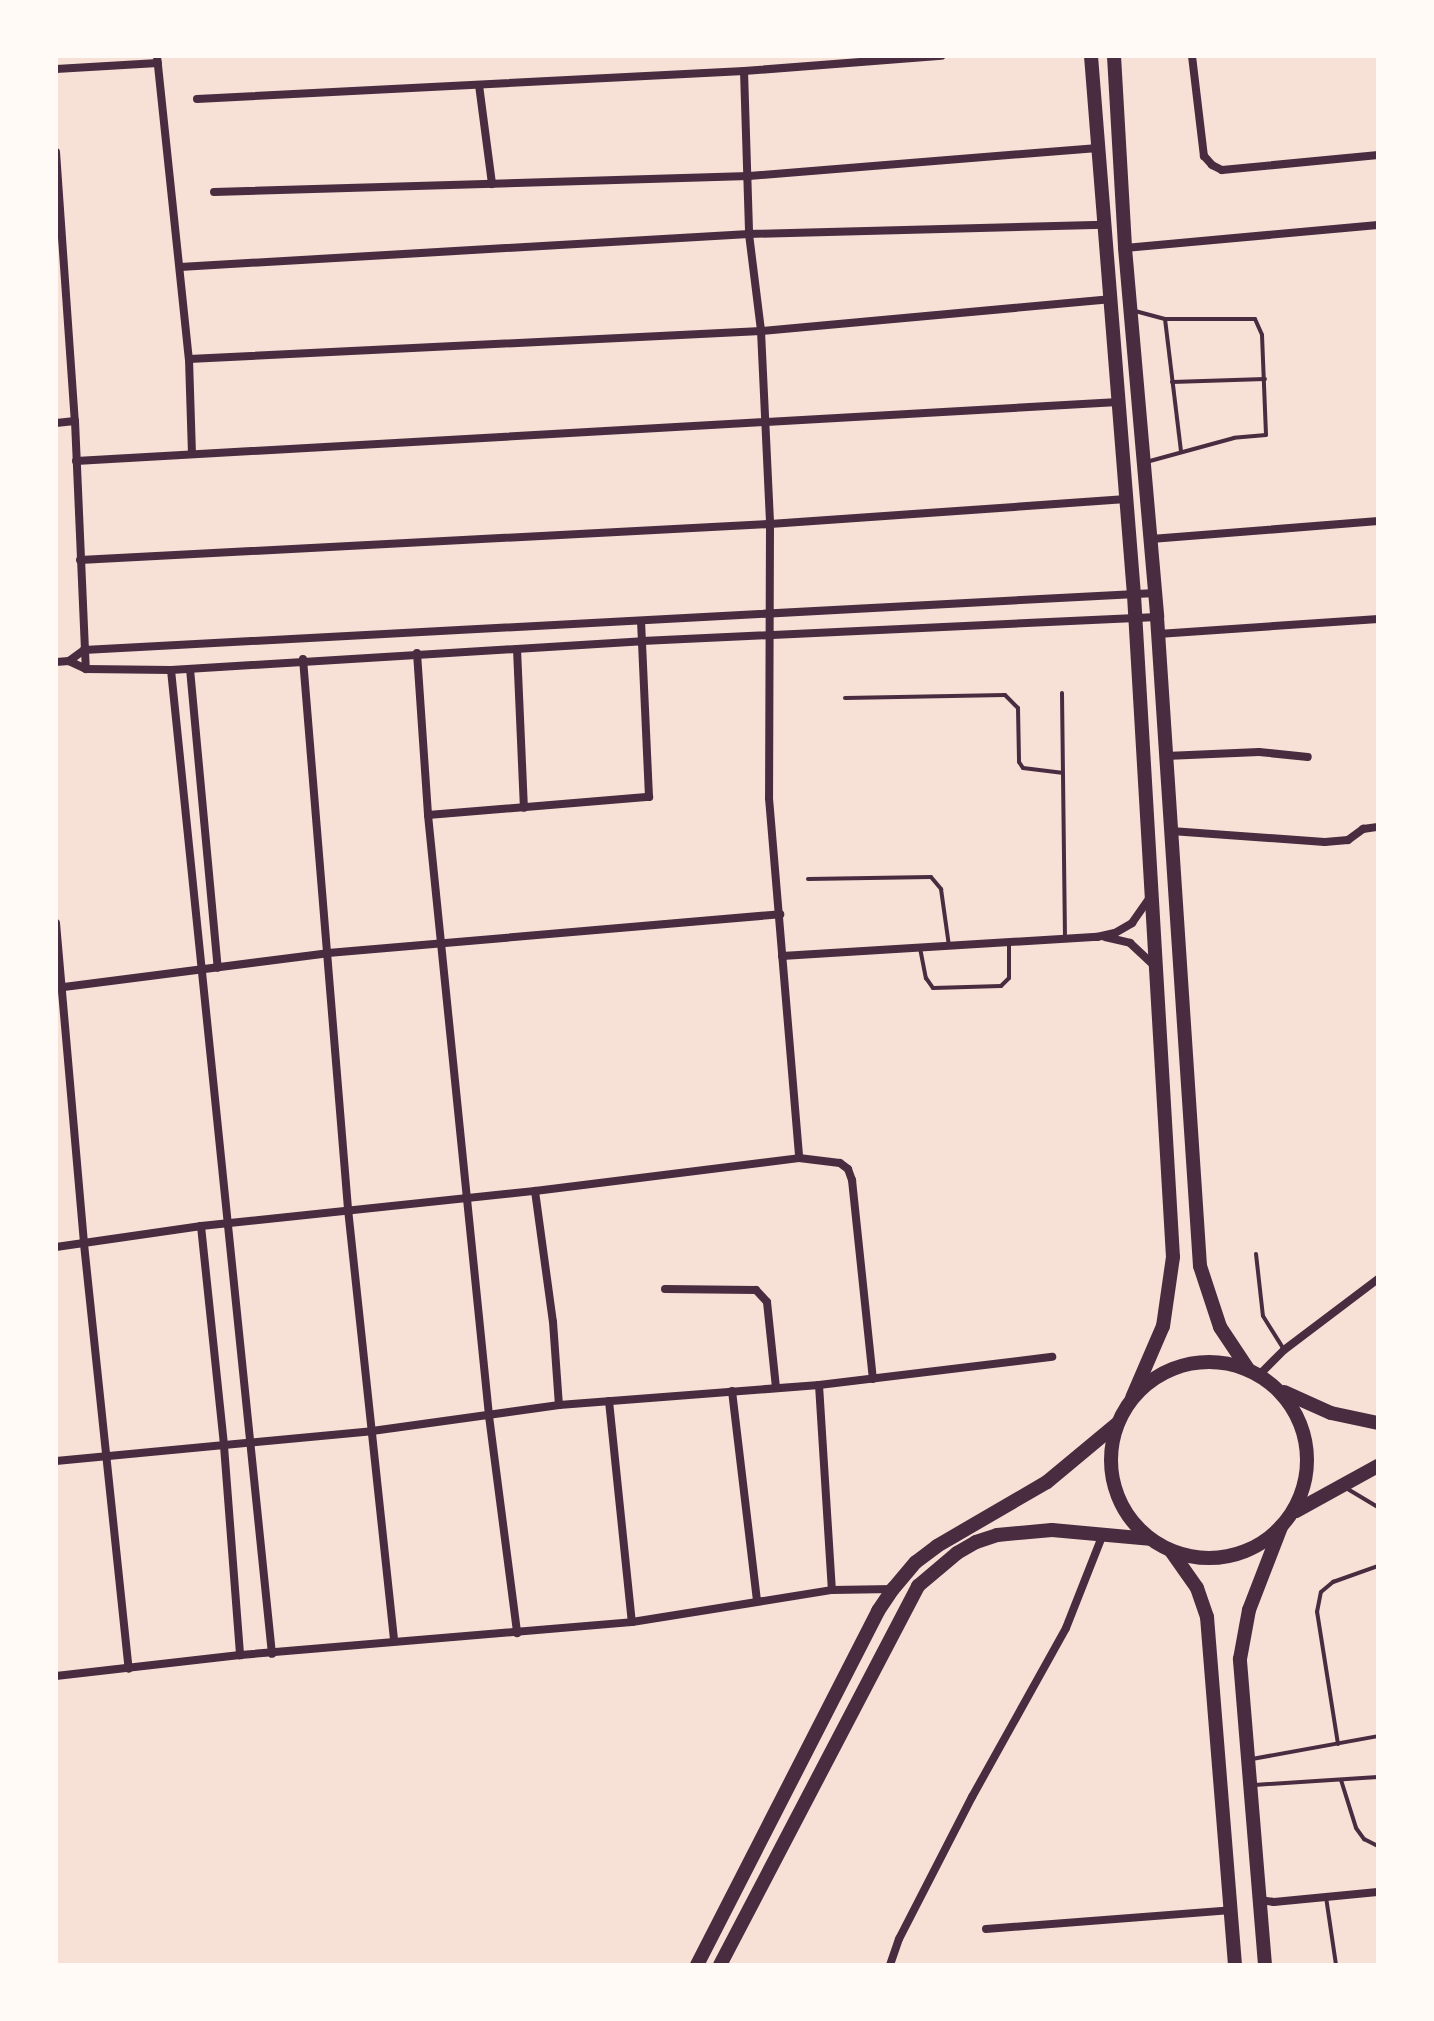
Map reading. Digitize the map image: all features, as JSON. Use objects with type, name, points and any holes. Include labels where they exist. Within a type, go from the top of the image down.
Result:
[{"type":"main road","points":[[1091,56],[1134,595],[1173,1257],[1163,1326],[1118,1423],[1111,1454],[1114,1486],[1134,1524],[1150,1539],[1171,1551],[1193,1557],[1217,1558],[1262,1543],[1281,1527],[1292,1513],[1306,1476],[1306,1437],[1294,1409],[1275,1386]]},
{"type":"main road","points":[[1114,56],[1125,248],[1157,617],[1200,1266],[1220,1327],[1254,1372]]},
{"type":"main road","points":[[1132,1398],[1156,1377],[1186,1364],[1217,1362],[1254,1372],[1275,1386],[1331,1413],[1378,1423]]},
{"type":"main road","points":[[697,1965],[878,1611],[893,1589],[916,1562],[937,1546],[1047,1482],[1118,1423]]},
{"type":"main road","points":[[1292,1513],[1378,1466]]},
{"type":"main road","points":[[1265,1965],[1240,1682],[1243,1638],[1255,1591],[1281,1527]]},
{"type":"main road","points":[[720,1965],[918,1586],[957,1553],[987,1538],[1052,1530],[1150,1539]]},
{"type":"main road","points":[[1171,1551],[1197,1588],[1207,1617],[1235,1965]]},
{"type":"street","points":[[197,99],[744,71],[941,56]]},
{"type":"street","points":[[1192,56],[1204,156],[1212,165],[1222,170],[1378,155]]},
{"type":"street","points":[[56,69],[158,60],[189,359],[192,454]]},
{"type":"street","points":[[744,71],[749,234],[761,331],[770,524],[769,798],[799,1158]]},
{"type":"street","points":[[479,85],[492,184]]},
{"type":"street","points":[[214,192],[749,176],[1098,148]]},
{"type":"street","points":[[56,152],[75,421],[86,669]]},
{"type":"street","points":[[180,267],[749,234],[1104,225]]},
{"type":"street","points":[[1125,248],[1378,225]]},
{"type":"street","points":[[189,359],[761,331],[1110,299]]},
{"type":"street","points":[[76,461],[764,419],[1118,402]]},
{"type":"street","points":[[56,423],[75,421]]},
{"type":"street","points":[[80,560],[770,524],[1126,499]]},
{"type":"street","points":[[1151,539],[1378,521]]},
{"type":"street","points":[[69,661],[84,650],[1155,593]]},
{"type":"street","points":[[56,662],[69,661],[86,669],[171,670],[303,659],[1157,617]]},
{"type":"street","points":[[1158,634],[1378,619]]},
{"type":"street","points":[[428,815],[649,797],[641,622]]},
{"type":"street","points":[[535,627],[535,648]]},
{"type":"street","points":[[517,649],[524,808]]},
{"type":"street","points":[[417,653],[428,815],[489,1416],[517,1633]]},
{"type":"street","points":[[303,659],[348,1209],[394,1641]]},
{"type":"street","points":[[190,669],[218,968]]},
{"type":"street","points":[[171,670],[272,1654]]},
{"type":"street","points":[[1166,756],[1259,752],[1308,757]]},
{"type":"street","points":[[1171,831],[1325,842],[1348,840],[1363,829],[1378,827]]},
{"type":"street","points":[[782,956],[1097,937],[1115,933],[1132,923],[1144,909],[1151,892]]},
{"type":"street","points":[[60,987],[328,953],[780,914]]},
{"type":"street","points":[[56,923],[84,1244],[129,1669]]},
{"type":"street","points":[[1097,937],[1130,943],[1156,967]]},
{"type":"street","points":[[56,1247],[201,1226],[535,1191],[799,1158],[840,1163],[848,1169],[873,1379]]},
{"type":"street","points":[[535,1191],[553,1322],[559,1405]]},
{"type":"street","points":[[201,1226],[224,1446],[240,1655]]},
{"type":"street","points":[[1254,1372],[1378,1279]]},
{"type":"street","points":[[665,1289],[756,1290],[763,1296],[776,1388]]},
{"type":"street","points":[[56,1461],[372,1431],[559,1405],[819,1385],[1052,1357]]},
{"type":"street","points":[[819,1385],[832,1590]]},
{"type":"street","points":[[732,1391],[757,1602]]},
{"type":"street","points":[[609,1401],[632,1622]]},
{"type":"street","points":[[890,1965],[899,1939],[972,1797],[1066,1628],[1103,1534]]},
{"type":"street","points":[[56,1676],[240,1655],[632,1622],[832,1590],[893,1589]]},
{"type":"street","points":[[1260,1900],[1274,1902],[1378,1892]]},
{"type":"street","points":[[986,1929],[1231,1910]]},
{"type":"lane","points":[[1131,310],[1165,319],[1255,319],[1262,335],[1266,435],[1181,451],[1144,463]]},
{"type":"lane","points":[[1165,319],[1181,451]]},
{"type":"lane","points":[[1172,382],[1265,379]]},
{"type":"lane","points":[[1062,693],[1065,939]]},
{"type":"lane","points":[[845,698],[1005,695],[1018,708],[1019,762],[1023,768],[1062,773]]},
{"type":"lane","points":[[808,879],[931,877],[941,889],[949,946]]},
{"type":"lane","points":[[920,948],[926,978],[933,988],[1001,986],[1009,978],[1009,942]]},
{"type":"lane","points":[[1256,1254],[1263,1316],[1284,1350]]},
{"type":"lane","points":[[1340,1485],[1378,1507]]},
{"type":"lane","points":[[1338,1744],[1317,1612],[1321,1592],[1333,1582],[1378,1566]]},
{"type":"lane","points":[[1246,1759],[1267,1758],[1378,1736]]},
{"type":"lane","points":[[1248,1785],[1378,1777]]},
{"type":"lane","points":[[1341,1780],[1356,1828],[1364,1839],[1378,1846]]},
{"type":"lane","points":[[1326,1897],[1336,1965]]}]
